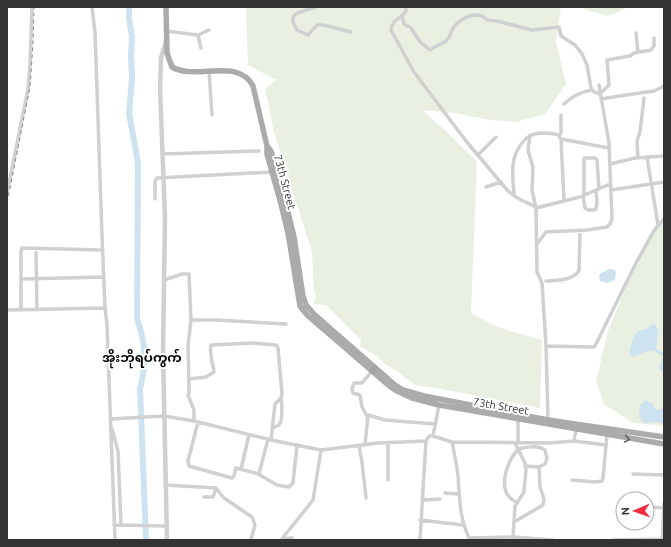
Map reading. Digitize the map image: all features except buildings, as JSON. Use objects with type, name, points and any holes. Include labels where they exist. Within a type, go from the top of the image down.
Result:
[{"type":"main road","points":[[166,7],[167,53],[172,67],[185,72],[229,72],[240,74],[247,78],[253,86],[267,146]]},
{"type":"main road","name":"73th Street","points":[[267,146],[267,154],[288,233],[300,306],[307,315],[373,370]]},
{"type":"main road","name":"73th Street","points":[[267,146],[271,151],[285,200],[294,237],[303,296],[306,305],[386,384],[404,395],[548,422],[607,435],[664,444]]},
{"type":"main road","name":"73th Street","points":[[440,402],[518,419],[664,437]]},
{"type":"street","points":[[7,194],[28,89],[32,7]]},
{"type":"street","points":[[92,7],[95,32],[102,250],[107,325],[110,419],[118,451],[121,525]]},
{"type":"street","points":[[316,7],[297,12],[293,17],[296,30],[308,35],[317,25],[324,25],[351,32]]},
{"type":"street","points":[[406,7],[406,12],[393,22],[391,29],[392,34],[402,49],[410,66],[478,155],[500,182],[514,196],[535,207],[584,196],[610,184]]},
{"type":"street","points":[[402,15],[404,24],[411,28],[420,42],[430,50],[446,41],[452,33],[453,28],[468,16],[480,15],[484,16],[487,20],[532,30],[559,27],[561,36],[575,45],[585,59],[592,90]]},
{"type":"street","points":[[166,31],[198,35],[209,30]]},
{"type":"street","points":[[636,33],[638,52]]},
{"type":"street","points":[[198,35],[201,48]]},
{"type":"street","points":[[166,38],[160,66],[165,218],[163,352],[167,540]]},
{"type":"street","points":[[600,94],[609,85],[607,60],[651,50],[654,46],[654,38]]},
{"type":"street","points":[[209,71],[212,115]]},
{"type":"street","points":[[537,245],[546,232],[602,228],[610,224],[612,219],[609,148],[599,85]]},
{"type":"street","points":[[601,100],[626,94],[654,91],[664,86]]},
{"type":"street","points":[[564,104],[575,95],[582,92],[592,90],[600,94]]},
{"type":"street","points":[[638,158],[637,140],[640,132],[644,98]]},
{"type":"street","points":[[561,115],[560,138],[564,201]]},
{"type":"street","points":[[514,196],[512,169],[514,156],[517,149],[530,135],[552,133],[560,138],[609,148]]},
{"type":"street","points":[[530,135],[528,150],[534,168],[532,190],[535,207],[537,272],[542,283],[546,346],[548,422]]},
{"type":"street","points":[[478,155],[496,137]]},
{"type":"street","points":[[162,154],[259,151]]},
{"type":"street","points":[[610,164],[638,158],[664,156]]},
{"type":"street","points":[[647,157],[658,225]]},
{"type":"street","points":[[584,158],[595,158],[597,160],[597,203],[595,210],[588,210],[585,208],[584,196],[584,158]]},
{"type":"street","points":[[155,199],[155,180],[164,178],[272,172]]},
{"type":"street","points":[[486,187],[500,182]]},
{"type":"street","points":[[611,190],[664,182]]},
{"type":"street","points":[[546,346],[595,346],[636,263],[658,225],[664,219]]},
{"type":"street","points":[[546,281],[569,278],[576,275],[579,271],[580,230]]},
{"type":"street","points":[[22,310],[22,248],[102,250]]},
{"type":"street","points":[[36,248],[37,310]]},
{"type":"street","points":[[164,280],[182,274],[189,274],[192,320],[188,346],[188,395],[194,410],[196,422],[188,461],[189,466],[232,478],[236,468],[241,469],[258,474],[277,485],[289,487],[293,483],[297,446]]},
{"type":"street","points":[[21,279],[104,277]]},
{"type":"street","points":[[7,310],[105,308]]},
{"type":"street","points":[[192,320],[286,324]]},
{"type":"street","points":[[189,378],[206,377],[214,372],[210,353],[211,345],[239,343],[276,345],[278,348],[282,387],[282,408],[280,425],[273,428]]},
{"type":"street","points":[[365,445],[367,416],[362,406],[360,394],[352,393],[352,389],[354,383],[361,384],[373,370]]},
{"type":"street","points":[[258,474],[273,428],[275,404],[281,398]]},
{"type":"street","points":[[433,436],[440,402]]},
{"type":"street","points":[[367,416],[369,415],[385,420],[435,424]]},
{"type":"street","points":[[110,419],[164,416],[321,450],[388,443],[426,441]]},
{"type":"street","points":[[513,537],[516,502],[522,498],[524,492],[525,462],[516,443],[518,419]]},
{"type":"street","points":[[111,425],[115,540]]},
{"type":"street","points":[[574,441],[576,429]]},
{"type":"street","points":[[241,469],[249,435]]},
{"type":"street","points":[[572,480],[595,482],[602,481],[607,435]]},
{"type":"street","points":[[420,540],[420,520],[423,500],[426,441],[429,436],[452,442],[549,443],[574,441],[606,445]]},
{"type":"street","points":[[452,442],[458,476],[458,494],[463,525],[469,539],[513,537],[553,540]]},
{"type":"street","points":[[388,443],[388,480]]},
{"type":"street","points":[[359,446],[366,498]]},
{"type":"street","points":[[518,449],[536,447],[545,450],[547,454],[545,464],[539,466],[525,466]]},
{"type":"street","points":[[516,502],[513,501],[506,489],[505,477],[507,467],[518,449]]},
{"type":"street","points":[[282,539],[313,500],[321,450]]},
{"type":"street","points":[[514,522],[543,506],[544,499],[540,487],[539,466]]},
{"type":"street","points":[[633,474],[664,475]]},
{"type":"street","points":[[165,485],[216,488],[224,498],[252,518],[255,525],[251,540]]},
{"type":"street","points":[[204,497],[213,497],[216,488]]},
{"type":"street","points":[[445,493],[458,494]]},
{"type":"street","points":[[423,500],[440,499]]},
{"type":"street","points":[[613,540],[662,540],[664,503]]},
{"type":"street","points":[[420,520],[463,525]]},
{"type":"street","points":[[114,525],[166,526]]},
{"type":"street","points":[[282,539],[292,538],[293,540]]},
{"type":"green space","points":[[246,7],[561,7],[556,42],[566,84],[545,114],[516,122],[490,120],[454,113],[422,110],[477,162],[471,313],[494,325],[542,340],[540,408],[415,385],[397,371],[386,365],[378,357],[360,346],[361,340],[326,305],[314,304],[316,295],[314,294],[312,252],[274,132],[265,89],[276,80],[248,65]]},
{"type":"green space","points":[[582,7],[629,7],[608,16],[586,10]]},
{"type":"green space","points":[[664,221],[664,426],[633,423],[604,404],[596,381],[608,331],[630,278],[655,229]]},
{"type":"water","points":[[609,269],[615,270],[615,280],[607,283],[600,281],[599,276],[601,273]]},
{"type":"water","points":[[654,323],[658,330],[656,349],[664,353],[664,373],[659,369],[663,357],[655,351],[644,352],[633,357],[629,353],[633,338],[638,331],[646,329]]},
{"type":"water","points":[[645,400],[652,403],[656,410],[664,408],[664,424],[657,422],[644,423],[639,417],[640,405]]},
{"type":"waterway","points":[[129,7],[132,37],[132,78],[129,113],[138,163],[137,318],[144,345],[144,370],[140,389],[146,540]]},
{"type":"railway","points":[[7,203],[30,87],[34,7]]},
{"type":"district","name":"အိုးဘိုရပ်ကွက်","points":[[142,357]]}]
